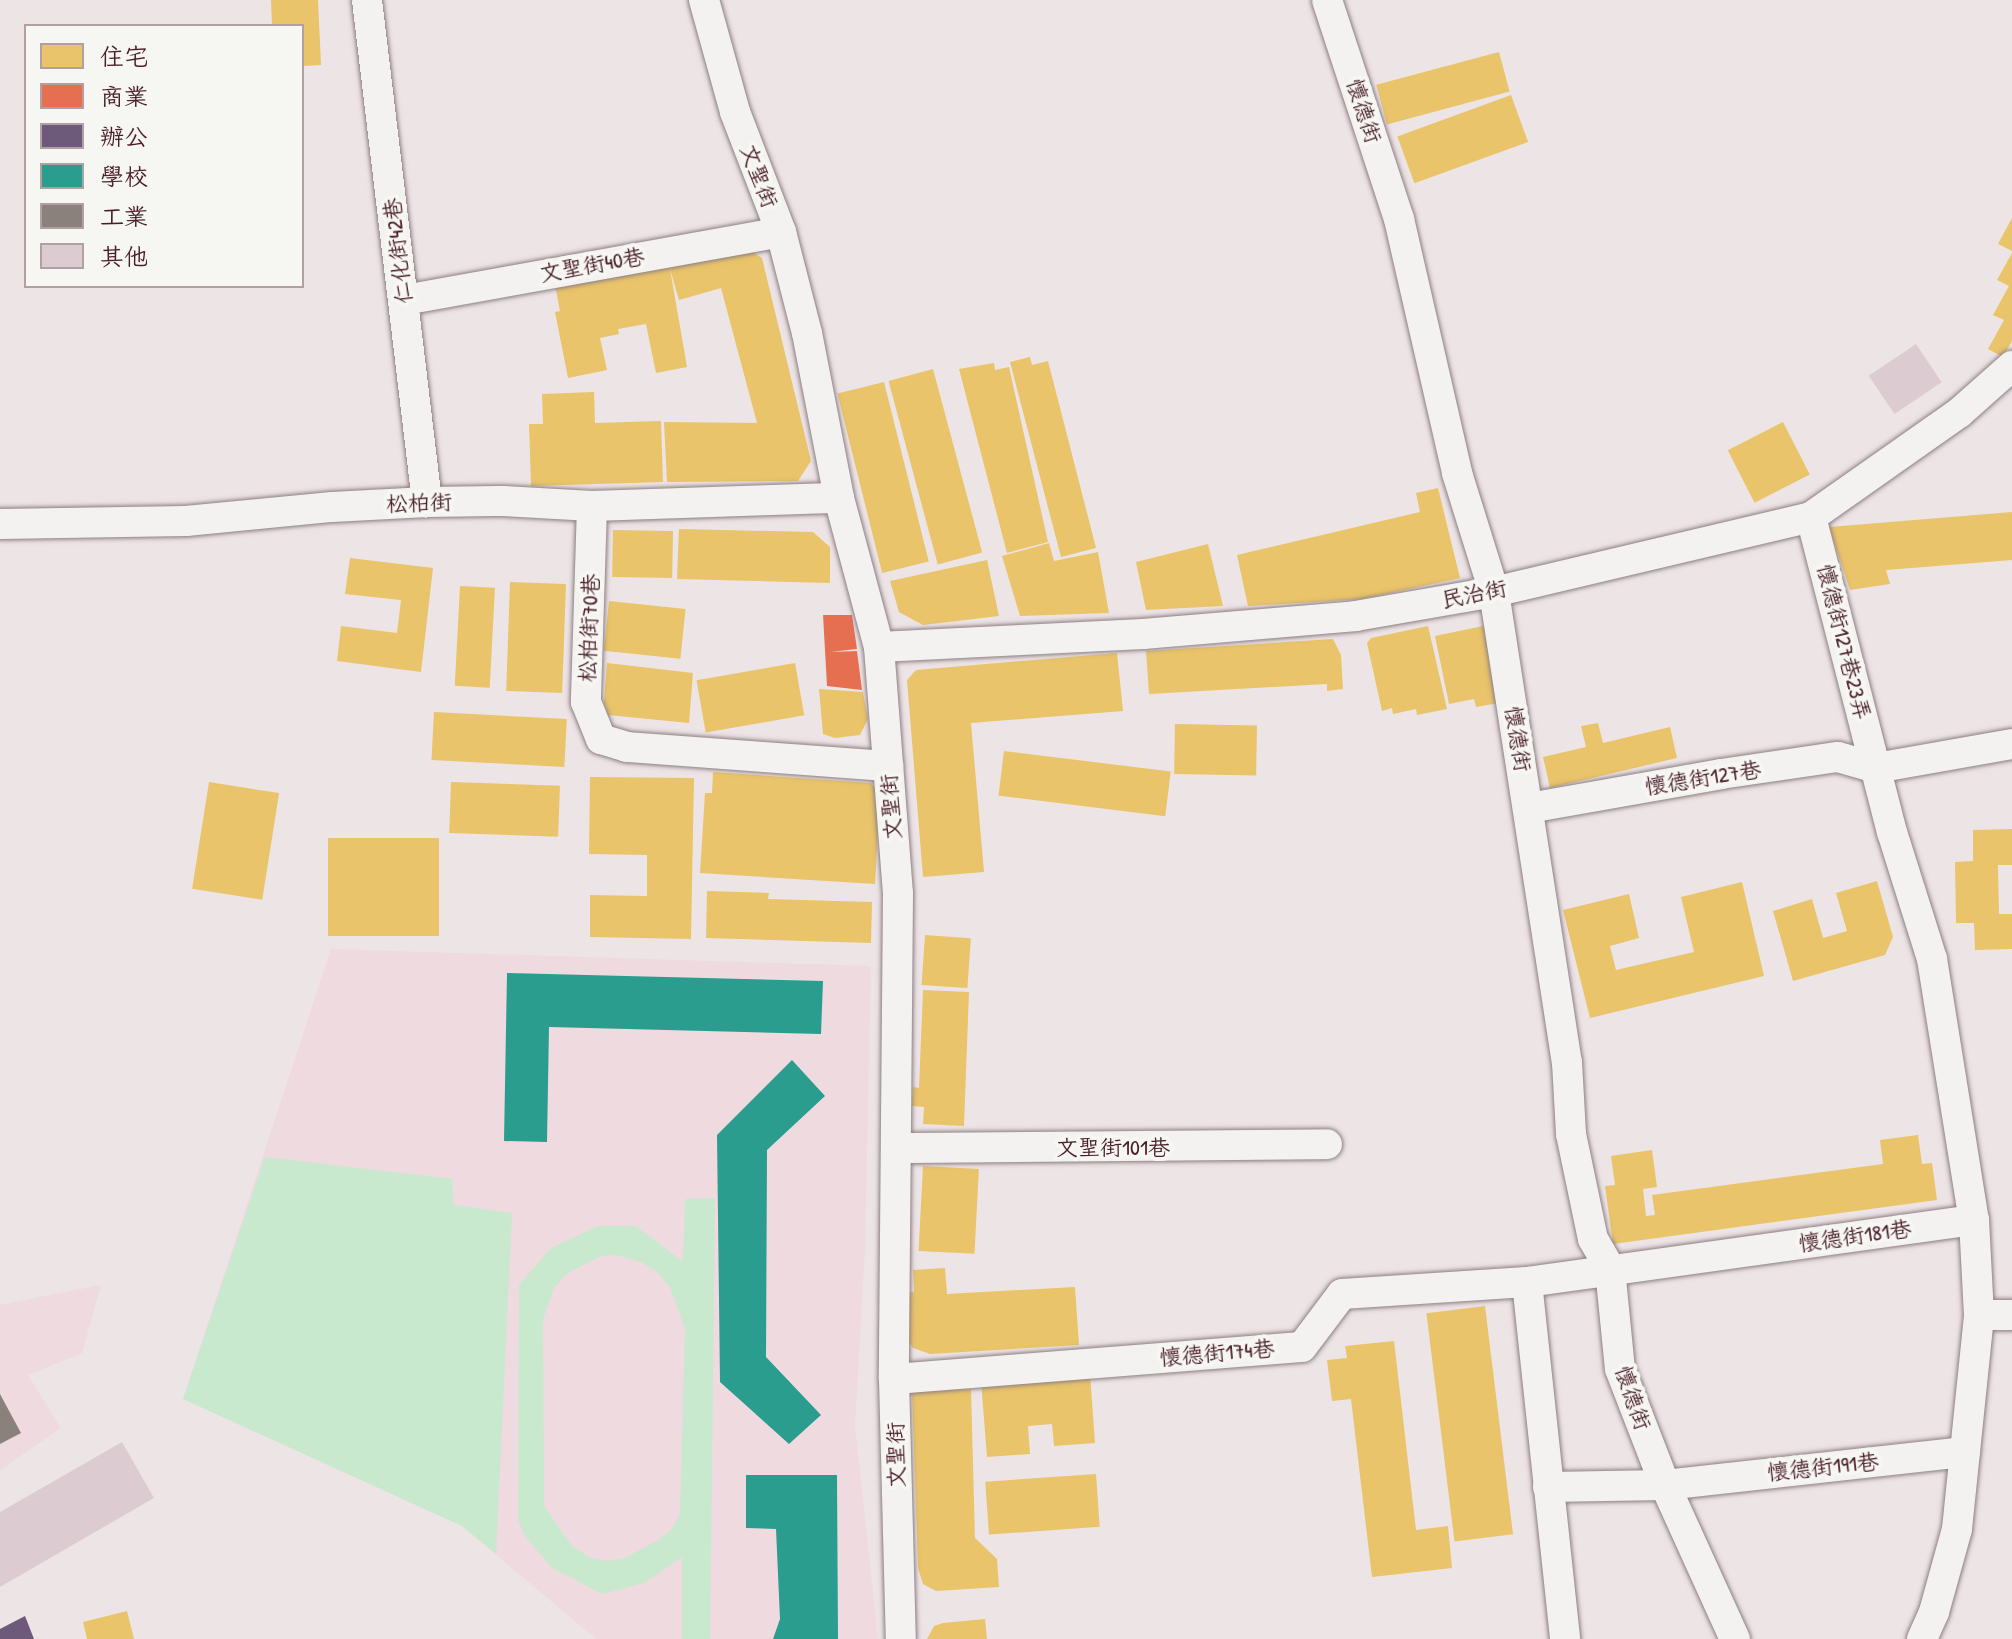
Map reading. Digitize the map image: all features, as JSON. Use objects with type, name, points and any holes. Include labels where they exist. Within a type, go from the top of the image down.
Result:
[{"type":"street","name":"仁化街42巷","points":[[367,0],[427,502]]},
{"type":"street","name":"文聖街","points":[[704,0],[735,112],[781,232],[807,333],[839,498],[879,647],[898,893],[894,1379],[901,1639]]},
{"type":"street","name":"懷德街","points":[[1327,0],[1399,219],[1457,473],[1494,592],[1567,1062],[1571,1134],[1593,1239],[1610,1269],[1620,1369],[1665,1485],[1735,1639]]},
{"type":"street","name":"文聖街40巷","points":[[404,300],[781,232]]},
{"type":"street","name":"民治街","points":[[879,647],[1246,627],[1356,616],[1494,592],[1811,517],[1976,400],[2012,366]]},
{"type":"street","name":"松柏街","points":[[0,524],[186,521],[332,507],[427,502],[503,501],[592,506],[839,498]]},
{"type":"street","name":"松柏街70巷","points":[[592,506],[586,702],[601,739],[627,747],[888,766]]},
{"type":"street","name":"懷德街127巷23弄","points":[[1811,517],[1876,768]]},
{"type":"street","name":"懷德街127巷","points":[[1529,808],[1838,757],[1876,768],[2012,744]]},
{"type":"street","points":[[1876,768],[1932,959],[1974,1220],[1979,1315],[1957,1529],[1934,1612],[1922,1639]]},
{"type":"street","name":"文聖街101巷","points":[[898,1148],[1327,1144]]},
{"type":"street","name":"懷德街181巷","points":[[1610,1269],[1974,1220]]},
{"type":"street","name":"懷德街174巷","points":[[894,1379],[1302,1347],[1342,1294],[1527,1282],[1610,1269]]},
{"type":"street","points":[[1527,1282],[1565,1639]]},
{"type":"street","points":[[1979,1315],[2012,1315]]},
{"type":"street","name":"懷德街191巷","points":[[1665,1485],[1966,1444]]},
{"type":"street","points":[[1548,1487],[1665,1485]]},
{"type":"shaded area","points":[[331,949],[871,966],[865,1250],[855,1425],[878,1639],[596,1639],[462,1526],[183,1399]]},
{"type":"shaded area","points":[[101,1285],[82,1353],[28,1375],[61,1428],[0,1470],[0,1305]]},
{"type":"green space","points":[[265,1157],[452,1179],[453,1205],[512,1213],[496,1554],[462,1526],[183,1399]]},
{"type":"green space","points":[[715,1198],[710,1639],[682,1639],[682,1557],[644,1583],[602,1594],[551,1567],[525,1536],[518,1520],[519,1285],[551,1248],[598,1226],[636,1226],[683,1262],[685,1199]],"holes":[[[616,1255],[641,1262],[656,1271],[670,1287],[685,1329],[680,1513],[672,1529],[660,1539],[623,1559],[607,1561],[591,1558],[572,1546],[544,1506],[543,1319],[554,1288],[566,1274],[601,1256]]]},
{"type":"building: 住宅","points":[[271,0],[318,0],[321,65],[304,66],[304,24],[272,24]]},
{"type":"building: 住宅","points":[[1499,52],[1510,92],[1387,124],[1376,85]]},
{"type":"building: 住宅","points":[[1511,95],[1528,142],[1414,183],[1397,136]]},
{"type":"building: 住宅","points":[[2012,218],[2012,251],[1998,244]]},
{"type":"building: 住宅","points":[[743,246],[762,258],[811,461],[798,481],[667,482],[664,422],[757,423],[721,288],[679,300],[670,269],[687,367],[656,373],[646,324],[618,329],[619,334],[600,338],[607,370],[568,378],[555,312],[560,311],[555,285]]},
{"type":"building: 住宅","points":[[2012,253],[2012,341],[2003,357],[1988,349],[2004,320],[1993,315],[2009,286],[1997,280]]},
{"type":"building: 住宅","points":[[1030,357],[1032,365],[1048,361],[1096,548],[1061,557],[1010,362]]},
{"type":"building: 住宅","points":[[994,363],[995,370],[1009,367],[1048,542],[1007,553],[959,369]]},
{"type":"building: 住宅","points":[[933,369],[982,553],[938,564],[889,381]]},
{"type":"building: 住宅","points":[[884,382],[929,562],[882,573],[837,394]]},
{"type":"building: 住宅","points":[[594,392],[595,423],[661,421],[663,482],[531,486],[529,424],[543,424],[542,394]]},
{"type":"building: 住宅","points":[[1783,422],[1810,475],[1755,503],[1728,450]]},
{"type":"building: 住宅","points":[[1438,488],[1460,578],[1363,599],[1248,606],[1237,555],[1420,512],[1416,493]]},
{"type":"building: 住宅","points":[[2012,512],[2012,560],[1886,570],[1890,584],[1850,590],[1829,527]]},
{"type":"building: 住宅","points":[[679,529],[813,532],[830,547],[830,583],[677,579]]},
{"type":"building: 住宅","points":[[613,530],[673,531],[672,578],[612,577]]},
{"type":"building: 住宅","points":[[1049,543],[1054,561],[1098,552],[1109,613],[1020,616],[1002,556]]},
{"type":"building: 住宅","points":[[1208,544],[1223,606],[1146,610],[1136,562]]},
{"type":"building: 住宅","points":[[350,558],[433,568],[421,672],[337,661],[341,626],[397,633],[401,600],[345,594]]},
{"type":"building: 住宅","points":[[987,560],[999,616],[923,625],[899,612],[890,581]]},
{"type":"building: 住宅","points":[[510,582],[566,584],[562,693],[506,691]]},
{"type":"building: 住宅","points":[[460,586],[495,588],[490,688],[455,686]]},
{"type":"building: 住宅","points":[[609,601],[686,609],[680,659],[604,651]]},
{"type":"building: 住宅","points":[[1488,625],[1504,702],[1476,707],[1474,699],[1449,704],[1435,636]]},
{"type":"building: 住宅","points":[[1428,626],[1447,709],[1417,715],[1416,709],[1393,714],[1392,708],[1382,711],[1367,643],[1371,638]]},
{"type":"building: 住宅","points":[[1333,639],[1341,655],[1343,689],[1327,691],[1327,684],[1149,694],[1146,651]]},
{"type":"building: 住宅","points":[[1117,653],[1123,711],[971,723],[984,872],[923,877],[907,680],[916,670]]},
{"type":"building: 住宅","points":[[607,663],[693,673],[689,723],[608,715],[604,702]]},
{"type":"building: 住宅","points":[[795,663],[804,715],[706,733],[697,680]]},
{"type":"building: 住宅","points":[[819,689],[863,692],[868,719],[860,735],[835,738],[823,734]]},
{"type":"building: 住宅","points":[[434,712],[567,719],[564,767],[431,760]]},
{"type":"building: 住宅","points":[[1598,723],[1603,743],[1670,727],[1677,758],[1550,788],[1543,757],[1586,747],[1581,726]]},
{"type":"building: 住宅","points":[[1175,724],[1257,725],[1256,775],[1174,774]]},
{"type":"building: 住宅","points":[[1004,751],[1171,771],[1165,816],[999,796]]},
{"type":"building: 住宅","points":[[713,772],[871,783],[880,795],[875,884],[700,873],[705,793],[712,793]]},
{"type":"building: 住宅","points":[[590,777],[694,778],[691,939],[590,937],[590,895],[647,896],[647,855],[589,854]]},
{"type":"building: 住宅","points":[[209,782],[279,793],[262,900],[192,889]]},
{"type":"building: 住宅","points":[[451,782],[560,786],[558,837],[449,833]]},
{"type":"building: 住宅","points":[[2012,829],[2012,865],[1998,865],[1999,914],[2012,914],[2012,949],[1975,950],[1974,923],[1956,923],[1955,862],[1973,861],[1973,830]]},
{"type":"building: 住宅","points":[[328,838],[439,838],[439,936],[328,936]]},
{"type":"building: 住宅","points":[[1877,881],[1893,937],[1885,955],[1793,981],[1773,911],[1812,899],[1823,938],[1847,931],[1836,893]]},
{"type":"building: 住宅","points":[[1742,882],[1764,976],[1590,1018],[1563,910],[1629,894],[1639,938],[1610,946],[1616,970],[1694,952],[1681,897]]},
{"type":"building: 住宅","points":[[707,891],[769,893],[768,899],[872,902],[871,943],[706,938]]},
{"type":"building: 住宅","points":[[925,935],[971,938],[967,988],[922,985]]},
{"type":"building: 住宅","points":[[923,990],[969,992],[964,1126],[923,1124],[924,1107],[912,1106],[913,1087],[919,1088]]},
{"type":"building: 住宅","points":[[1918,1135],[1922,1164],[1932,1163],[1937,1200],[1613,1244],[1605,1186],[1615,1185],[1611,1156],[1652,1150],[1657,1187],[1643,1189],[1646,1216],[1655,1215],[1652,1195],[1883,1164],[1880,1140]]},
{"type":"building: 住宅","points":[[923,1166],[979,1169],[974,1254],[919,1251]]},
{"type":"building: 住宅","points":[[945,1268],[947,1294],[1075,1287],[1079,1345],[930,1354],[913,1348],[908,1341],[905,1293],[914,1292],[913,1270]]},
{"type":"building: 住宅","points":[[1485,1306],[1513,1534],[1454,1541],[1426,1313]]},
{"type":"building: 住宅","points":[[1394,1341],[1416,1530],[1448,1526],[1452,1568],[1372,1577],[1351,1399],[1332,1401],[1327,1360],[1347,1358],[1345,1346]]},
{"type":"building: 住宅","points":[[1090,1374],[1095,1443],[1054,1446],[1052,1424],[1028,1426],[1030,1454],[987,1457],[981,1381]]},
{"type":"building: 住宅","points":[[971,1389],[975,1538],[997,1559],[999,1587],[936,1591],[923,1584],[918,1568],[912,1390]]},
{"type":"building: 住宅","points":[[1096,1474],[1100,1527],[989,1535],[985,1482]]},
{"type":"building: 住宅","points":[[127,1611],[134,1639],[87,1639],[83,1622]]},
{"type":"building: 住宅","points":[[985,1619],[987,1639],[927,1639],[934,1626]]},
{"type":"building: 商業","points":[[823,615],[852,615],[857,649],[830,652],[857,651],[862,690],[827,686]]},
{"type":"building: 辦公","points":[[25,1616],[34,1639],[0,1639],[0,1629]]},
{"type":"building: 學校","points":[[507,973],[823,981],[821,1034],[549,1027],[547,1142],[504,1141]]},
{"type":"building: 學校","points":[[792,1060],[825,1096],[767,1150],[766,1357],[821,1415],[789,1444],[720,1382],[717,1135]]},
{"type":"building: 學校","points":[[746,1475],[837,1475],[838,1639],[773,1639],[780,1619],[776,1529],[746,1528]]},
{"type":"building: 工業","points":[[0,1394],[21,1433],[0,1444]]},
{"type":"building: 其他","points":[[1916,344],[1942,382],[1894,414],[1869,376]]},
{"type":"building: 其他","points":[[122,1442],[154,1498],[0,1587],[0,1512]]}]
